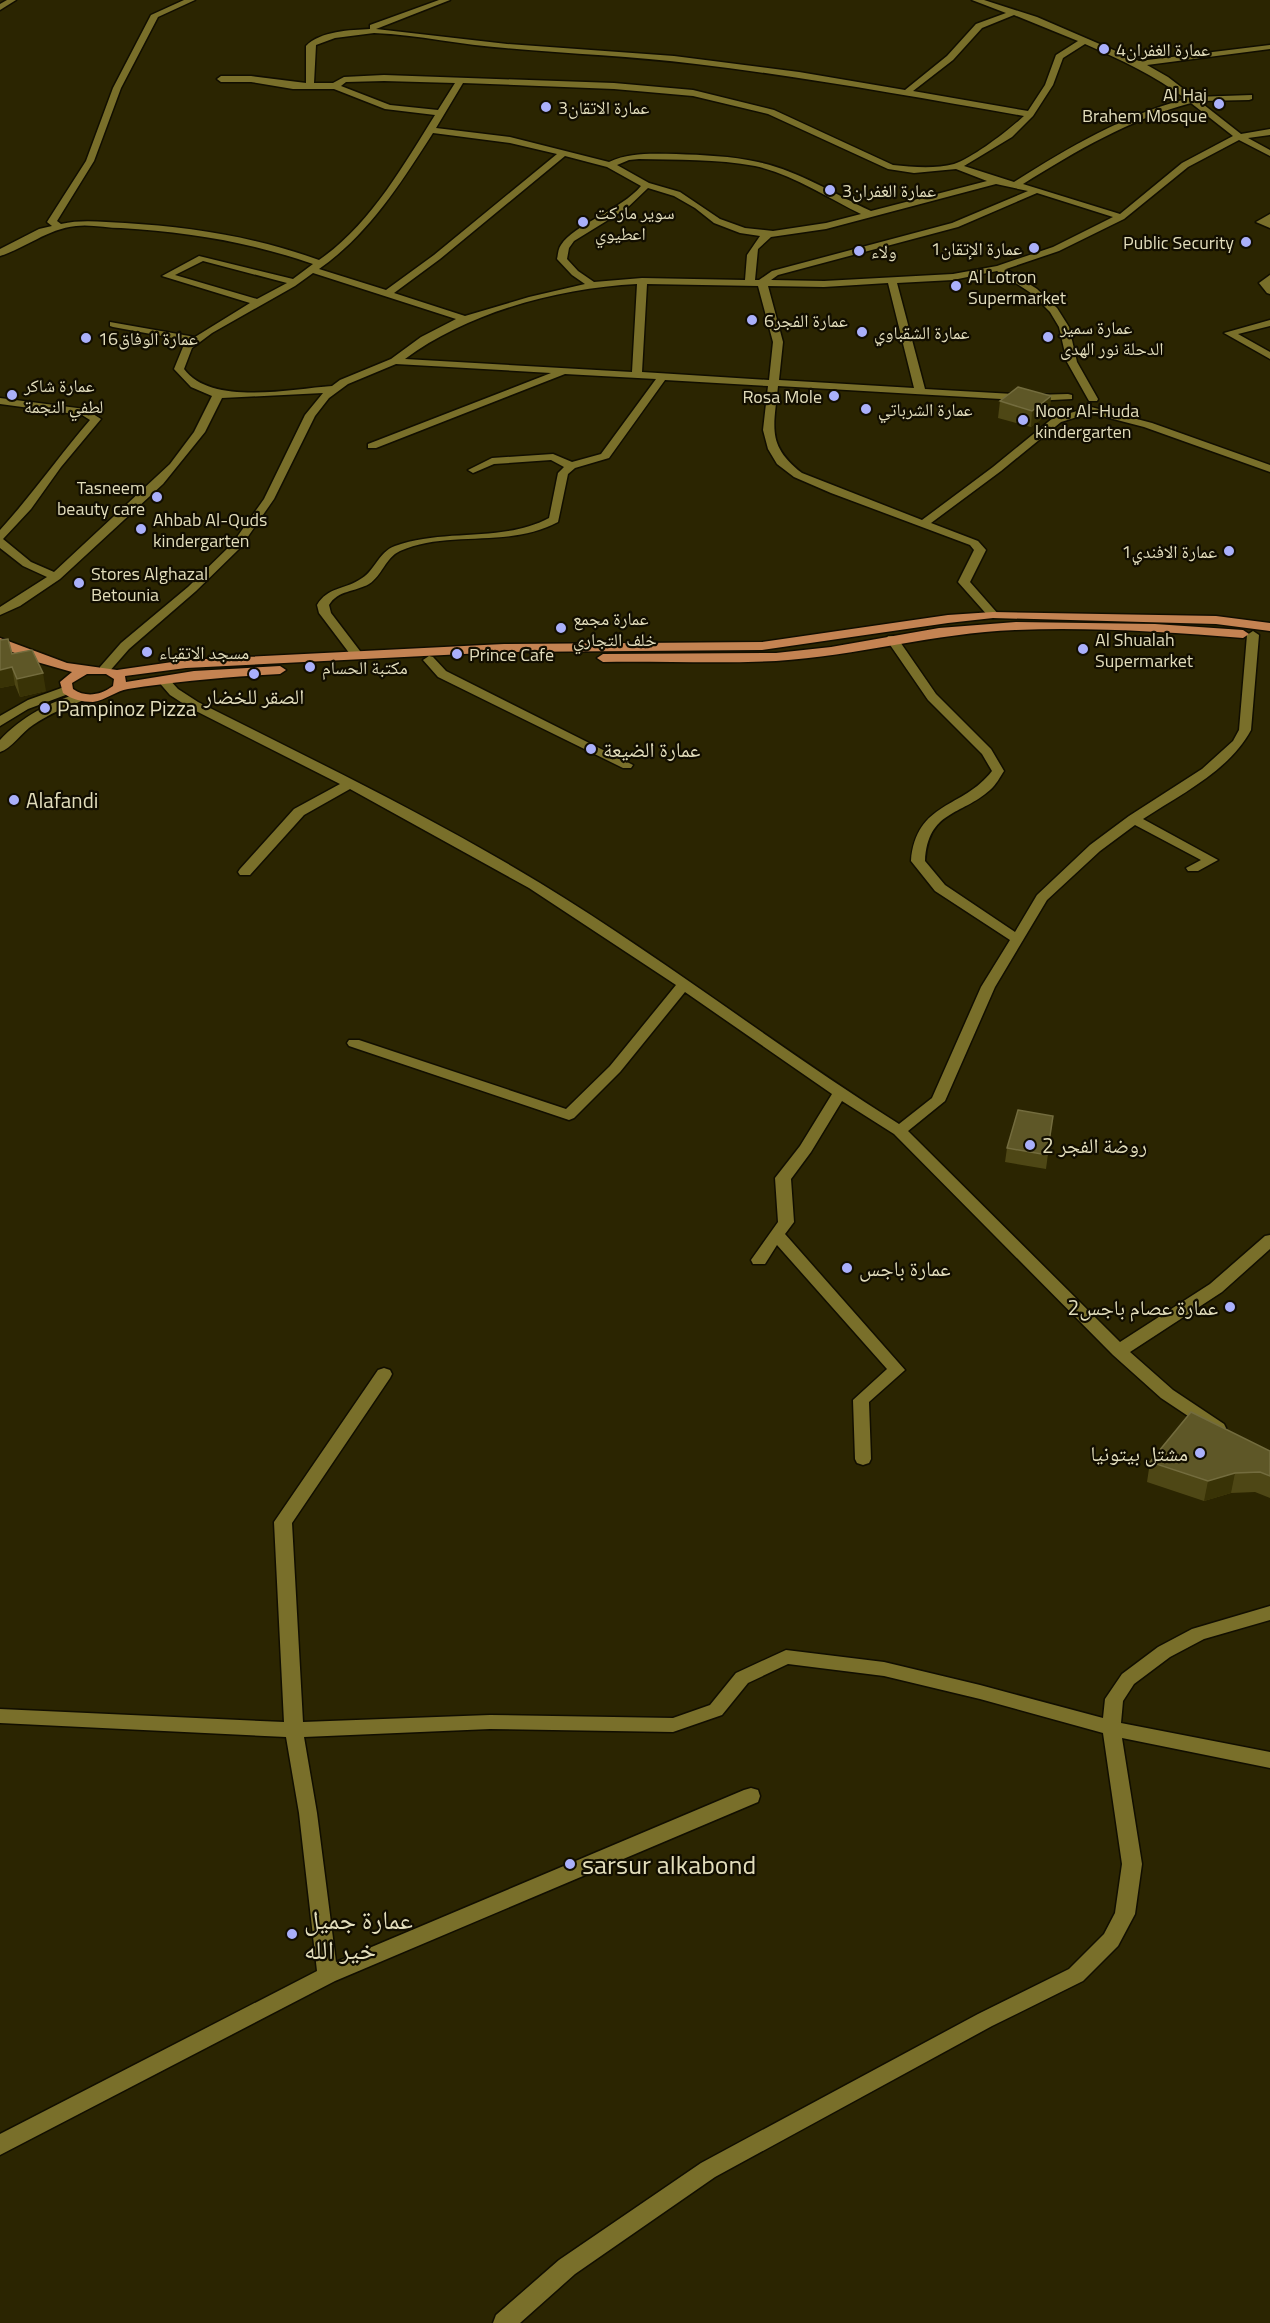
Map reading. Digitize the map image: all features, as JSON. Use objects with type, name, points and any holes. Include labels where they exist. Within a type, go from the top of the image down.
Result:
[{"type":"main road","points":[[40,658],[80,697],[100,697],[118,681],[186,664],[504,648],[762,646],[948,619],[993,615],[1216,620],[1270,627]]},
{"type":"main road","points":[[0,642],[40,658],[85,670],[104,670],[118,681],[163,680],[194,675],[429,660],[518,657],[776,657],[831,651],[939,632],[1016,626],[1155,628],[1270,636]]},
{"type":"main road","points":[[67,686],[74,675],[85,670]]},
{"type":"street","points":[[0,8],[12,0]]},
{"type":"street","points":[[58,226],[52,222],[90,161],[117,88],[155,15],[190,0]]},
{"type":"street","points":[[310,85],[309,70],[312,54],[310,46],[314,42],[364,30],[446,0]]},
{"type":"street","points":[[976,0],[1015,12],[1138,64],[1166,79],[1194,99],[1239,137],[1270,153]]},
{"type":"street","points":[[908,91],[950,58],[979,26],[1015,12]]},
{"type":"street","points":[[364,30],[447,38],[475,44],[662,57],[908,91],[965,104],[1030,114]]},
{"type":"street","points":[[957,166],[1009,135],[1030,114],[1049,85],[1059,57],[1082,42]]},
{"type":"street","points":[[1138,64],[1270,47]]},
{"type":"street","points":[[335,86],[344,80],[384,78],[614,86],[693,93],[771,112],[898,169],[957,166],[1121,217]]},
{"type":"street","points":[[221,79],[251,79],[293,86],[335,86],[388,107],[440,113]]},
{"type":"street","points":[[460,82],[395,186],[340,250],[294,282],[256,302],[188,347],[179,369],[191,384],[229,396],[333,388],[395,361],[425,339],[465,319],[592,285],[642,281],[824,284],[953,277],[999,268],[1056,249],[1121,217],[1185,165],[1208,151],[1239,137],[1270,132]]},
{"type":"street","points":[[1016,185],[1078,146],[1144,116],[1194,99],[1249,97]]},
{"type":"street","points":[[430,130],[510,140],[610,165],[646,185],[677,194],[728,227],[768,234],[826,226],[996,180]]},
{"type":"street","points":[[388,292],[437,257],[564,153]]},
{"type":"street","points":[[610,165],[627,157],[639,156],[737,160],[782,172],[872,215]]},
{"type":"street","points":[[592,285],[575,273],[562,259],[564,247],[571,239],[630,202],[646,185]]},
{"type":"street","points":[[762,282],[775,273],[955,225],[1037,190]]},
{"type":"street","points":[[1270,217],[1261,222],[1270,225]]},
{"type":"street","points":[[0,253],[42,231],[76,223],[164,228],[207,234],[274,247],[317,267],[465,319]]},
{"type":"street","points":[[750,282],[750,254],[759,240],[768,234]]},
{"type":"street","points":[[256,302],[167,276],[202,258],[294,282]]},
{"type":"street","points":[[999,268],[1034,291],[1054,310],[1064,327],[1072,362],[1082,379],[1092,405]]},
{"type":"street","points":[[1270,278],[1263,283],[1270,291]]},
{"type":"street","points":[[637,375],[642,281]]},
{"type":"street","points":[[892,281],[920,391]]},
{"type":"street","points":[[762,282],[778,342],[768,430],[773,449],[781,462],[798,475],[835,491],[974,543],[980,550],[964,582],[993,615]]},
{"type":"street","points":[[1270,323],[1229,333],[1270,356]]},
{"type":"street","points":[[112,324],[197,340]]},
{"type":"street","points":[[395,361],[1067,401],[1092,405],[1270,469]]},
{"type":"street","points":[[372,446],[566,371]]},
{"type":"street","points":[[357,655],[325,613],[322,605],[326,598],[335,591],[370,579],[385,555],[396,549],[450,538],[522,532],[547,525],[554,520],[563,472],[571,466],[605,456],[663,376]]},
{"type":"street","points":[[1057,420],[1082,379]]},
{"type":"street","points":[[104,670],[125,646],[192,589],[236,546],[269,499],[309,415],[333,388]]},
{"type":"street","points":[[0,612],[56,577],[162,481],[193,441],[213,409],[218,394]]},
{"type":"street","points":[[0,401],[85,412],[96,419],[57,465],[27,507],[0,537]]},
{"type":"street","points":[[1067,401],[1074,411],[1092,405]]},
{"type":"street","points":[[923,524],[997,469],[1057,420],[1092,405]]},
{"type":"street","points":[[473,470],[492,461],[553,457],[571,466]]},
{"type":"street","points":[[0,543],[27,564],[56,577]]},
{"type":"street","points":[[899,1131],[938,1101],[988,987],[1042,898],[1095,848],[1134,819],[1206,772],[1238,743],[1245,730],[1253,635]]},
{"type":"street","points":[[892,639],[932,698],[987,752],[998,771],[986,787],[933,819],[919,847],[918,861],[940,888],[1017,939]]},
{"type":"street","points":[[429,660],[442,674],[627,765]]},
{"type":"street","points":[[163,680],[174,692],[194,705],[349,785],[534,885],[649,958],[839,1094],[899,1131],[1119,1351],[1167,1394],[1233,1437]]},
{"type":"street","points":[[0,724],[9,714],[67,686]]},
{"type":"street","points":[[0,747],[21,727],[49,709],[80,697]]},
{"type":"street","points":[[0,724],[21,727]]},
{"type":"street","points":[[245,872],[299,812],[349,785]]},
{"type":"street","points":[[1134,819],[1211,860],[1193,868]]},
{"type":"street","points":[[354,1043],[569,1115],[615,1069],[684,984]]},
{"type":"street","points":[[759,1260],[786,1222],[783,1178],[806,1149],[839,1094]]},
{"type":"street","points":[[776,1234],[897,1370],[861,1400],[863,1459]]},
{"type":"street","points":[[1119,1351],[1216,1287],[1270,1240]]},
{"type":"street","points":[[328,1975],[308,1813],[294,1730],[283,1522],[384,1374]]},
{"type":"street","points":[[504,2323],[567,2267],[708,2170],[864,2088],[985,2020],[1076,1975],[1111,1940],[1125,1914],[1132,1864],[1111,1728],[1114,1699],[1128,1679],[1164,1652],[1198,1634],[1270,1613]]},
{"type":"street","points":[[0,1716],[294,1730],[490,1722],[673,1725],[716,1710],[742,1678],[786,1657],[884,1669],[980,1692],[1111,1728],[1270,1760]]},
{"type":"street","points":[[0,2145],[328,1975],[751,1796]]},
{"type":"building","points":[[1018,387],[1051,396],[1032,411],[1000,401]]},
{"type":"building","points":[[8,639],[12,654],[32,650],[43,673],[17,679],[12,667],[0,670],[0,640]]},
{"type":"building","name":"روضة الفجر 2","points":[[1018,1110],[1053,1116],[1047,1155],[1007,1148]]},
{"type":"building","points":[[1191,1412],[1270,1451],[1270,1476],[1260,1472],[1235,1473],[1208,1481],[1150,1462]]},
{"type":"place","name":"عمارة الغفران4","points":[[1104,49]]},
{"type":"place","name":"Al Haj Brahem Mosque","points":[[1219,104]]},
{"type":"place","name":"عمارة الاتقان3","points":[[546,107]]},
{"type":"place","name":"عمارة الغفران3","points":[[830,190]]},
{"type":"place","name":"سوير ماركت اعطيوي","points":[[583,222]]},
{"type":"place","name":"Public Security","points":[[1246,242]]},
{"type":"place","name":"عمارة الإتقان1","points":[[1034,248]]},
{"type":"place","name":"ولاء","points":[[859,251]]},
{"type":"place","name":"Al Lotron Supermarket","points":[[956,286]]},
{"type":"place","name":"عمارة الفجر6","points":[[752,320]]},
{"type":"place","name":"عمارة الشقباوي","points":[[862,332]]},
{"type":"place","name":"عمارة سمير الدحلة نور الهدى","points":[[1048,337]]},
{"type":"place","name":"عمارة الوفاق16","points":[[86,338]]},
{"type":"place","name":"عمارة شاكر لطفي النجمة","points":[[12,395]]},
{"type":"place","name":"Rosa Mole","points":[[834,396]]},
{"type":"place","name":"عمارة الشرباتي","points":[[866,409]]},
{"type":"place","name":"Noor Al-Huda kindergarten","points":[[1023,420]]},
{"type":"place","name":"Tasneem beauty care","points":[[157,497]]},
{"type":"place","name":"Ahbab Al-Quds kindergarten","points":[[141,529]]},
{"type":"place","name":"عمارة الافندي1","points":[[1229,551]]},
{"type":"place","name":"Stores Alghazal Betounia","points":[[79,583]]},
{"type":"place","name":"عمارة مجمع خلف التجاري","points":[[561,628]]},
{"type":"place","name":"Al Shualah Supermarket","points":[[1083,649]]},
{"type":"place","name":"مسجد الاتقياء","points":[[147,652]]},
{"type":"place","name":"Prince Cafe","points":[[457,654]]},
{"type":"place","name":"مكتبة الحسام","points":[[310,667]]},
{"type":"place","name":"الصقر للخضار","points":[[254,674]]},
{"type":"place","name":"Pampinoz Pizza","points":[[45,708]]},
{"type":"place","name":"عمارة الضيعة","points":[[591,749]]},
{"type":"place","name":"Alafandi","points":[[14,800]]},
{"type":"place","name":"روضة الفجر 2","points":[[1030,1145]]},
{"type":"place","name":"عمارة باجس","points":[[847,1268]]},
{"type":"place","name":"عمارة عصام باجس2","points":[[1230,1307]]},
{"type":"place","name":"مشتل بيتونيا","points":[[1200,1453]]},
{"type":"place","name":"sarsur alkabond","points":[[570,1864]]},
{"type":"place","name":"عمارة جميل خير الله","points":[[292,1934]]}]
